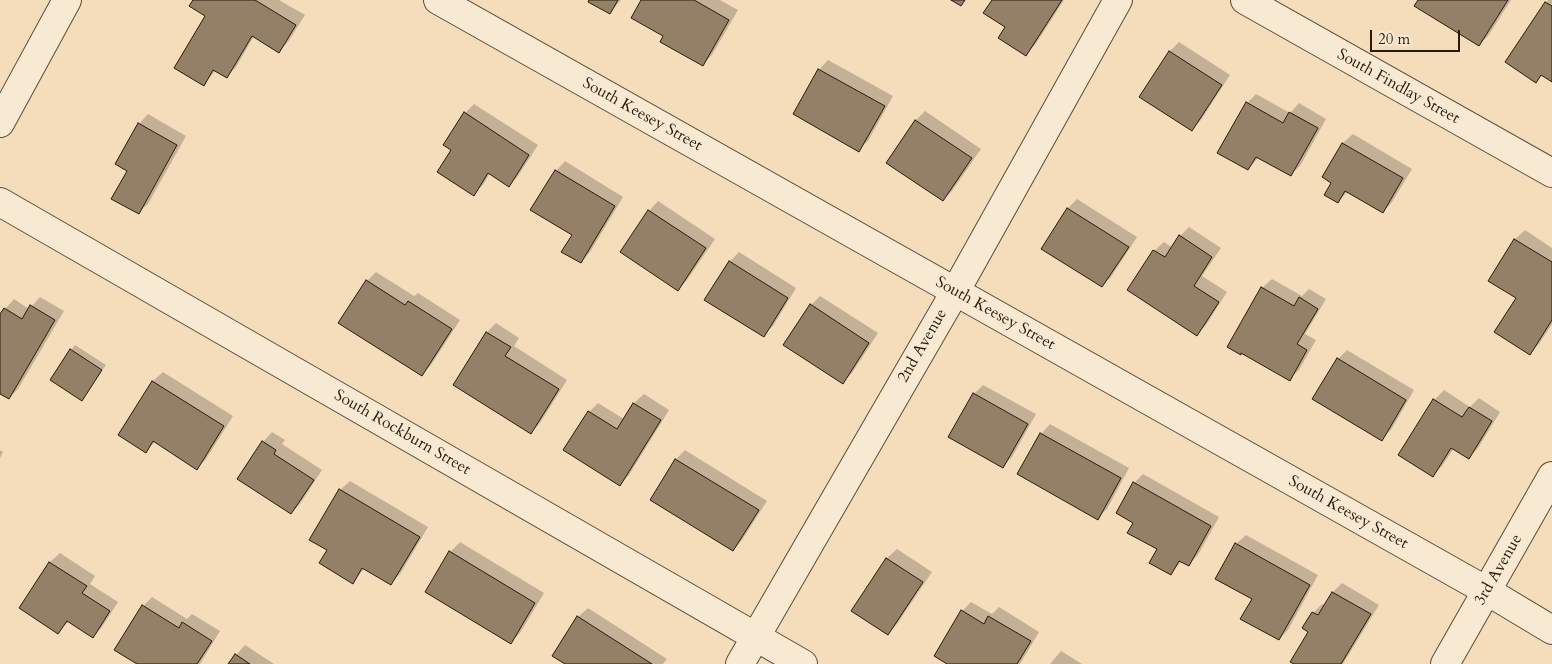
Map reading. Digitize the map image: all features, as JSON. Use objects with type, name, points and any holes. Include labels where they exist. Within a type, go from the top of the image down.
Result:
[{"type":"street","points":[[0,123],[67,0]]},
{"type":"street","name":"South Keesey Street","points":[[438,0],[1487,591],[1552,630]]},
{"type":"street","name":"2nd Avenue","points":[[740,664],[955,292],[1118,0]]},
{"type":"street","name":"South Findlay Street","points":[[1245,0],[1552,173]]},
{"type":"street","name":"South Rockburn Street","points":[[0,202],[803,664]]},
{"type":"street","name":"3rd Avenue","points":[[1445,664],[1552,476]]},
{"type":"building","points":[[193,0],[255,0],[296,25],[279,53],[252,36],[227,78],[213,70],[204,86],[174,68],[205,16],[189,6]]},
{"type":"building","points":[[589,0],[618,0],[610,14],[588,2]]},
{"type":"building","points":[[641,0],[694,0],[729,20],[703,66],[660,42],[663,36],[631,18]]},
{"type":"building","points":[[951,0],[965,0],[961,6]]},
{"type":"building","points":[[992,0],[1062,0],[1026,56],[998,38],[1005,27],[983,13]]},
{"type":"building","points":[[1418,0],[1508,0],[1479,46],[1414,6]]},
{"type":"building","points":[[1545,2],[1552,6],[1552,82],[1541,75],[1536,83],[1505,62]]},
{"type":"building","points":[[1169,51],[1222,85],[1192,131],[1139,97]]},
{"type":"building","points":[[818,69],[885,106],[859,152],[793,114]]},
{"type":"building","points":[[1246,102],[1283,123],[1289,112],[1318,128],[1291,176],[1256,157],[1248,170],[1217,153]]},
{"type":"building","points":[[464,112],[529,155],[509,187],[488,173],[474,196],[437,172],[451,150],[443,145]]},
{"type":"building","points":[[915,120],[972,158],[943,201],[886,163]]},
{"type":"building","points":[[138,123],[177,145],[139,214],[111,199],[127,171],[115,164]]},
{"type":"building","points":[[1342,143],[1403,178],[1383,213],[1345,191],[1338,203],[1324,195],[1331,183],[1322,177]]},
{"type":"building","points":[[555,170],[615,206],[581,263],[561,252],[572,235],[530,210]]},
{"type":"building","points":[[1067,208],[1129,247],[1102,287],[1041,249]]},
{"type":"building","points":[[648,210],[706,248],[678,291],[620,252]]},
{"type":"building","points":[[1179,235],[1212,257],[1194,286],[1219,302],[1197,336],[1127,290],[1153,250],[1165,257]]},
{"type":"building","points":[[1514,239],[1552,262],[1552,320],[1530,355],[1494,332],[1516,298],[1488,281]]},
{"type":"building","points":[[729,261],[788,298],[764,337],[704,300]]},
{"type":"building","points":[[366,280],[405,305],[408,301],[452,329],[422,376],[338,323]]},
{"type":"building","points":[[1261,287],[1294,306],[1299,297],[1318,309],[1297,344],[1307,350],[1290,381],[1227,347]]},
{"type":"building","points":[[810,304],[869,343],[843,384],[783,345]]},
{"type":"building","points":[[30,305],[55,320],[9,399],[0,394],[0,314],[4,308],[22,319]]},
{"type":"building","points":[[486,332],[511,347],[505,356],[559,389],[531,434],[453,385]]},
{"type":"building","points":[[70,349],[102,370],[82,401],[50,380]]},
{"type":"building","points":[[1337,358],[1406,400],[1382,441],[1312,399]]},
{"type":"building","points":[[152,381],[224,426],[197,470],[153,441],[146,453],[118,435]]},
{"type":"building","points":[[973,393],[1028,424],[1003,468],[948,437]]},
{"type":"building","points":[[1433,399],[1462,417],[1469,407],[1492,421],[1469,459],[1451,448],[1433,477],[1398,455]]},
{"type":"building","points":[[633,403],[661,420],[620,486],[563,450],[588,411],[617,429]]},
{"type":"building","points":[[1040,433],[1121,478],[1098,520],[1017,474]]},
{"type":"building","points":[[262,441],[276,450],[274,454],[314,480],[291,514],[237,479]]},
{"type":"building","points":[[675,459],[759,510],[733,551],[650,500]]},
{"type":"building","points":[[1133,482],[1211,526],[1189,566],[1179,561],[1171,575],[1149,563],[1157,549],[1127,533],[1133,523],[1116,513]]},
{"type":"building","points":[[339,489],[420,537],[391,585],[362,568],[353,584],[319,563],[327,550],[309,540]]},
{"type":"building","points":[[1235,543],[1310,585],[1279,640],[1240,619],[1252,599],[1215,579]]},
{"type":"building","points":[[449,551],[535,603],[511,644],[425,592]]},
{"type":"building","points":[[886,558],[923,582],[888,635],[851,611]]},
{"type":"building","points":[[49,562],[87,586],[82,593],[110,611],[93,638],[67,621],[58,634],[19,608]]},
{"type":"building","points":[[1332,592],[1371,614],[1341,664],[1294,664],[1290,662],[1308,632],[1302,628],[1312,612],[1318,615]]},
{"type":"building","points":[[142,605],[179,628],[182,622],[212,641],[197,664],[137,664],[114,650]]},
{"type":"building","points":[[961,610],[984,624],[988,616],[1031,641],[1017,664],[947,664],[934,656]]},
{"type":"building","points":[[577,616],[652,664],[565,664],[552,656]]},
{"type":"building","points":[[235,654],[250,664],[228,664]]}]
